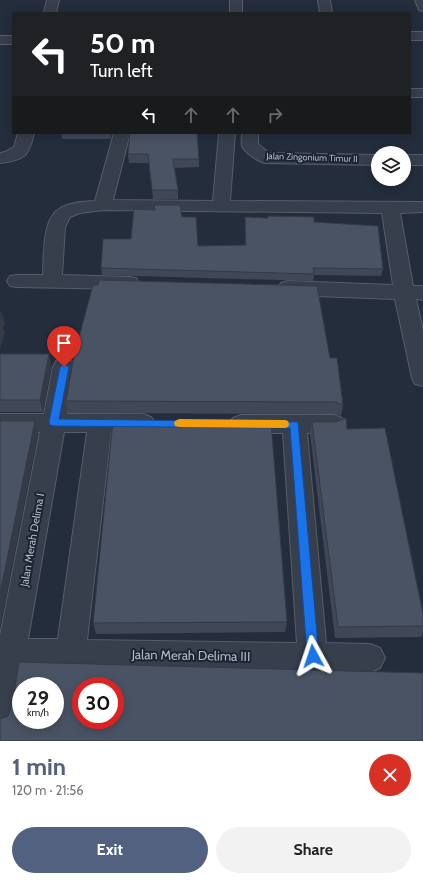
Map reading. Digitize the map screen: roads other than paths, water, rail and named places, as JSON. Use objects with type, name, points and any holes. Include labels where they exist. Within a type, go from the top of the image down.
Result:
[{"type":"street","points":[[50,12],[53,0]]},
{"type":"street","points":[[236,0],[236,12]]},
{"type":"street","points":[[324,0],[326,12]]},
{"type":"street","points":[[421,0],[423,7]]},
{"type":"street","points":[[411,36],[423,36]]},
{"type":"street","points":[[0,40],[12,40]]},
{"type":"street","points":[[411,93],[423,93]]},
{"type":"street","points":[[0,158],[9,157],[22,150],[26,134]]},
{"type":"street","points":[[103,205],[122,134]]},
{"type":"street","points":[[221,207],[227,134]]},
{"type":"street","name":"Jalan Zingonium Timur II","points":[[250,140],[265,158],[371,160]]},
{"type":"street","points":[[411,160],[423,160]]},
{"type":"street","points":[[52,281],[56,227],[64,213],[76,208],[103,205],[221,207],[423,207]]},
{"type":"street","points":[[390,208],[414,292],[423,378]]},
{"type":"street","points":[[17,282],[52,281],[146,284]]},
{"type":"street","points":[[271,288],[414,292]]},
{"type":"street","name":"Jalan Merah Delima I","points":[[0,714],[64,367]]},
{"type":"street","points":[[0,423],[162,423]]},
{"type":"street","points":[[71,654],[100,423]]},
{"type":"street","points":[[217,424],[334,424]]},
{"type":"street","points":[[294,424],[313,656]]},
{"type":"street","name":"Jalan Merah Delima III","points":[[11,653],[313,656],[370,658]]}]
